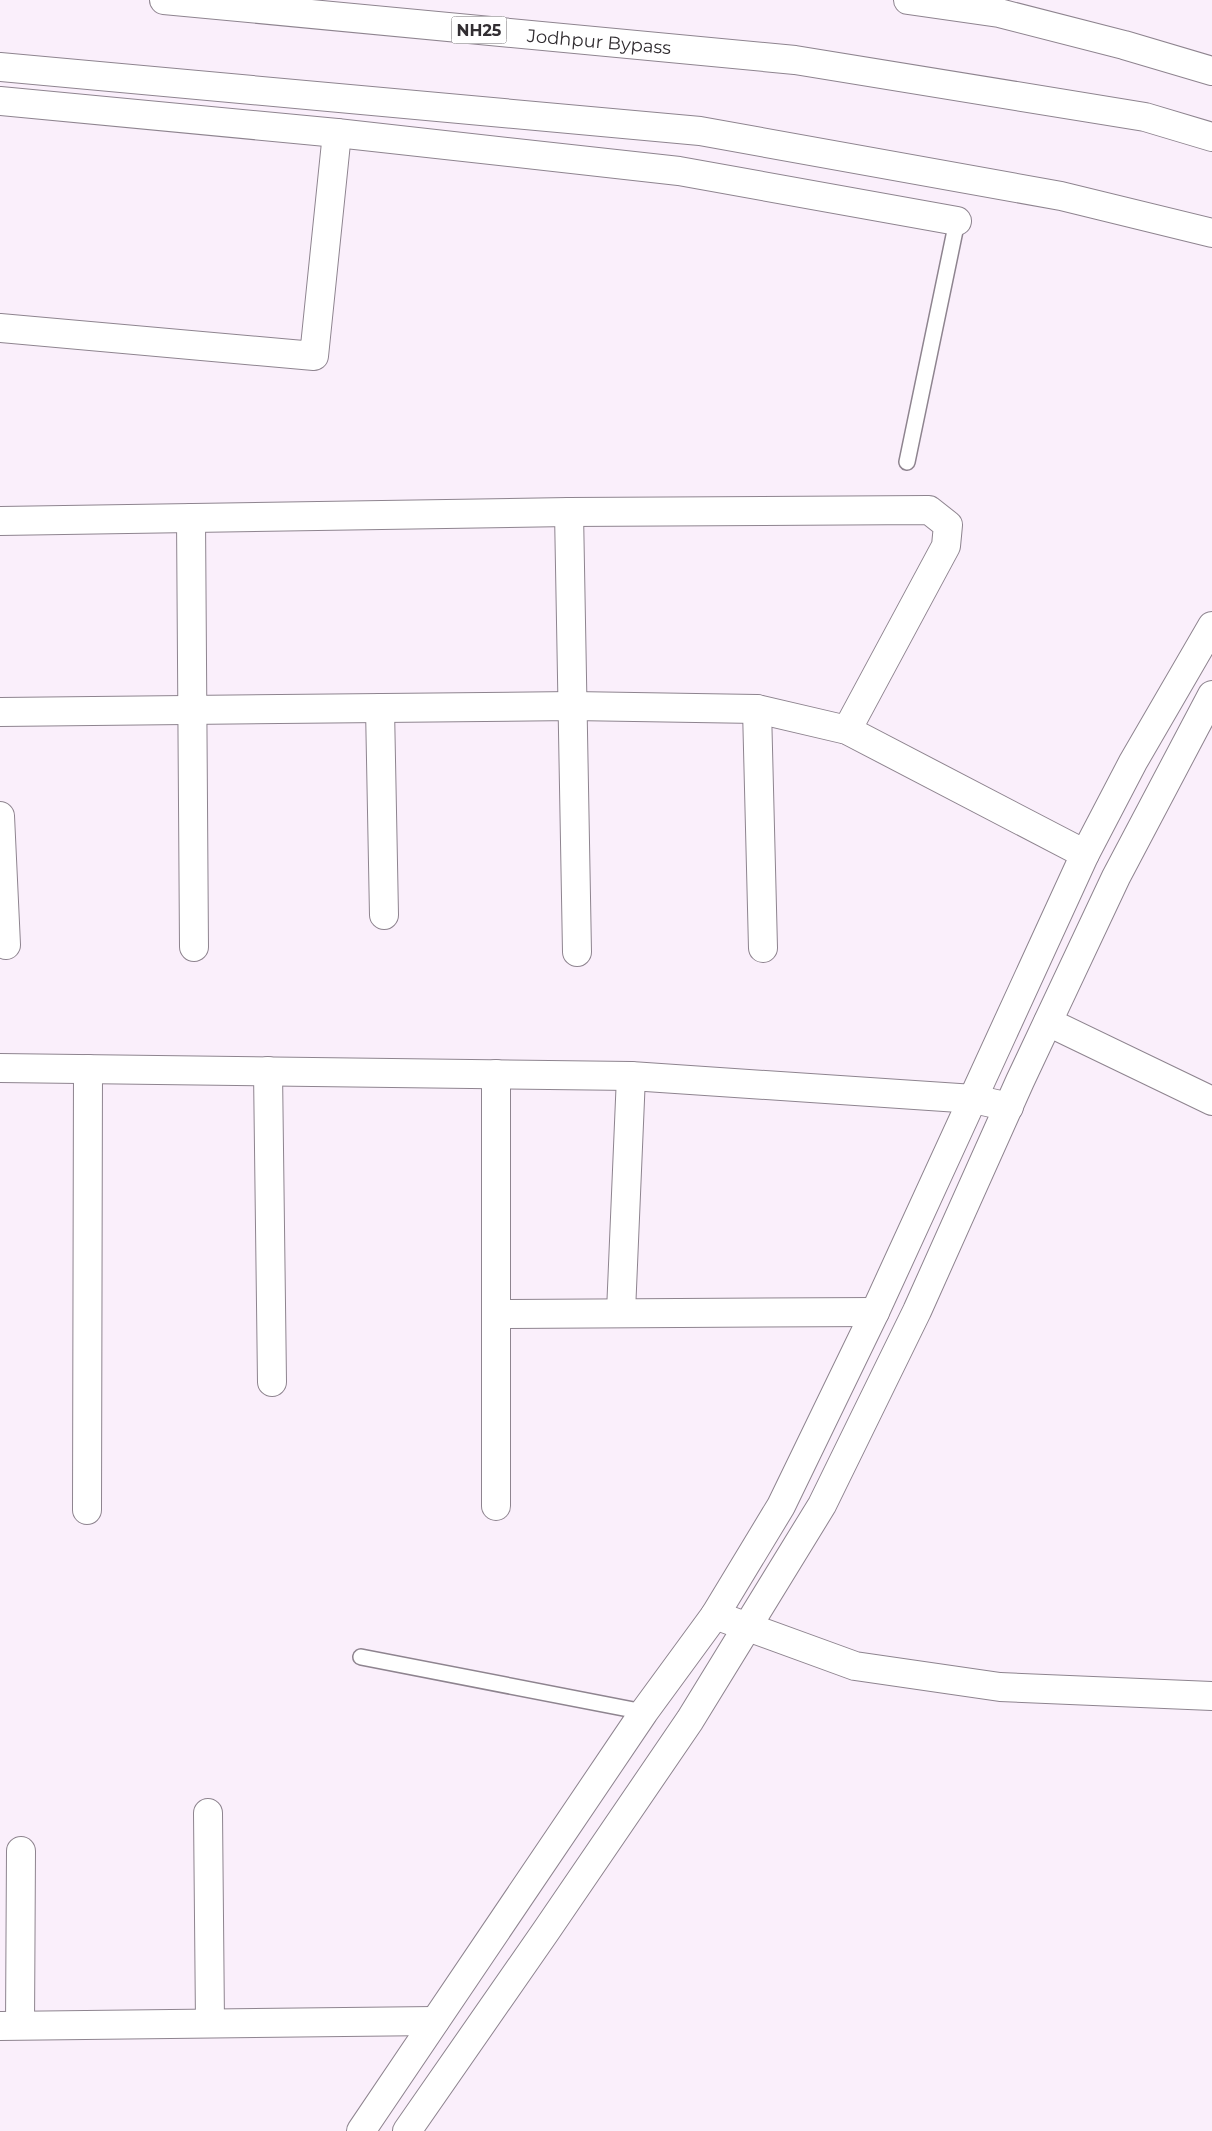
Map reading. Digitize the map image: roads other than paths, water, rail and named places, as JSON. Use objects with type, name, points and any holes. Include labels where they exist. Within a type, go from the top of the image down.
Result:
[{"type":"main road","name":"Jodhpur Bypass","points":[[164,0],[795,60],[1146,117],[1212,137]]},
{"type":"main road","points":[[908,0],[998,13],[1124,45],[1212,71]]},
{"type":"main road","points":[[0,67],[700,131],[1061,196],[1212,233]]},
{"type":"main road","points":[[0,102],[337,133],[679,170],[957,221]]},
{"type":"main road","points":[[0,328],[314,356],[337,133]]},
{"type":"main road","points":[[0,521],[569,512],[929,510],[948,525],[946,546],[847,730]]},
{"type":"main road","points":[[569,512],[578,952]]},
{"type":"main road","points":[[191,518],[194,947]]},
{"type":"main road","points":[[361,2131],[644,1712],[715,1615],[781,1506],[824,1422],[1085,854],[1133,762],[1212,626]]},
{"type":"main road","points":[[407,2131],[690,1720],[822,1505],[917,1312],[1009,1107],[1116,877],[1212,695]]},
{"type":"main road","points":[[0,712],[573,706],[757,709],[847,730],[1085,854]]},
{"type":"main road","points":[[380,708],[384,915]]},
{"type":"main road","points":[[757,709],[763,948]]},
{"type":"main road","points":[[0,816],[6,945]]},
{"type":"main road","points":[[1048,1022],[1212,1101]]},
{"type":"main road","points":[[0,1068],[631,1076],[974,1099],[1009,1107]]},
{"type":"main road","points":[[87,1510],[88,1069]]},
{"type":"main road","points":[[268,1071],[272,1382]]},
{"type":"main road","points":[[496,1074],[496,1506]]},
{"type":"main road","points":[[621,1312],[631,1076]]},
{"type":"main road","points":[[496,1314],[875,1312]]},
{"type":"main road","points":[[715,1615],[855,1666],[1000,1687],[1212,1696]]},
{"type":"main road","points":[[208,1813],[210,2023]]},
{"type":"main road","points":[[21,1851],[10,2026],[435,2021]]},
{"type":"lane","points":[[907,462],[957,221]]},
{"type":"lane","points":[[361,1657],[644,1712]]}]
